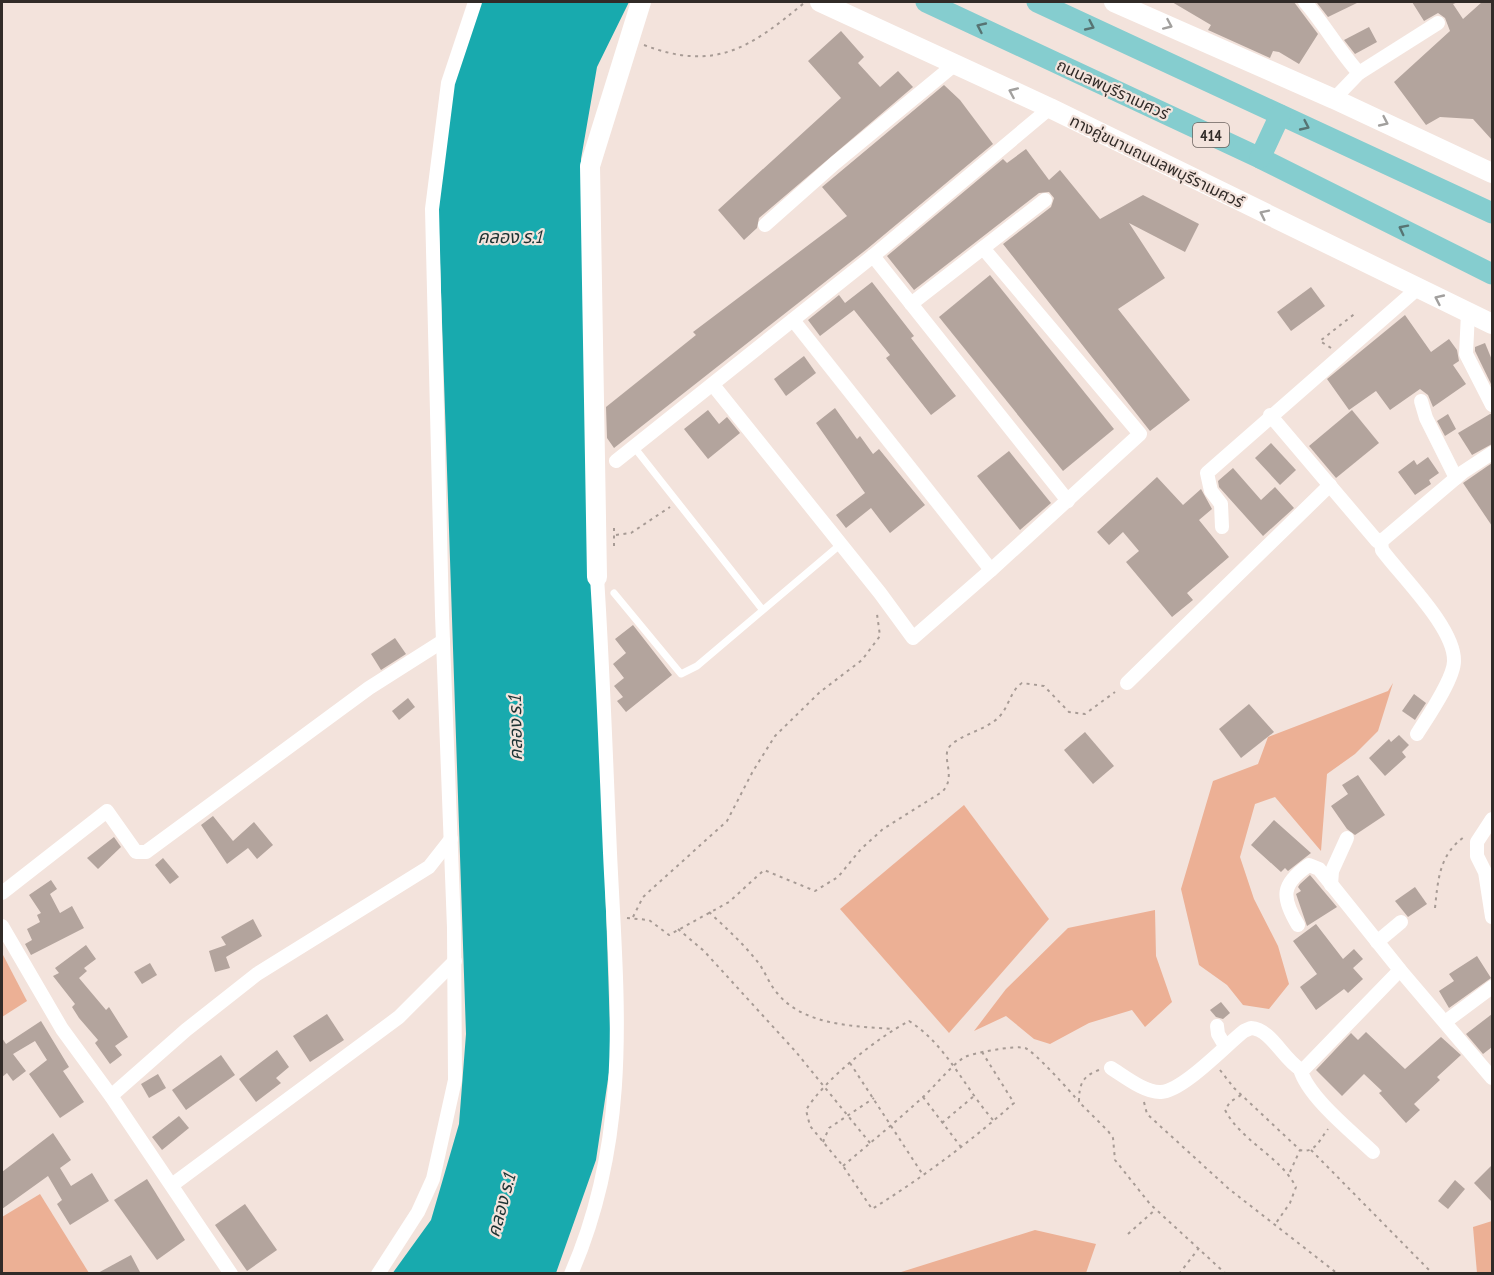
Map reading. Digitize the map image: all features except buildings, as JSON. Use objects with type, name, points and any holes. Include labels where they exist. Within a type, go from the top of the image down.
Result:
[{"type":"main road","points":[[597,577],[590,166],[641,2]]},
{"type":"main road","name":"ทางคู่ขนานถนนลพบุรีราเมศวร์","points":[[820,2],[1050,108],[1492,324]]},
{"type":"main road","name":"ถนนลพบุรีราเมศวร์","points":[[926,2],[1260,158],[1492,274]]},
{"type":"main road","points":[[1037,2],[1492,213]]},
{"type":"main road","points":[[1114,2],[1334,99],[1492,173]]},
{"type":"main road","points":[[1260,158],[1280,115]]},
{"type":"street","points":[[378,1274],[418,1212],[434,1179],[455,1080],[455,961],[443,641],[432,209],[448,83],[475,2]]},
{"type":"street","points":[[1305,2],[1359,73]]},
{"type":"street","points":[[1334,99],[1359,73],[1438,23]]},
{"type":"street","points":[[765,225],[835,163],[954,65]]},
{"type":"street","points":[[616,461],[873,256],[1050,108]]},
{"type":"street","points":[[912,304],[1045,200]]},
{"type":"street","points":[[713,385],[880,593],[913,638],[1140,434],[983,248]]},
{"type":"street","points":[[873,256],[1068,501]]},
{"type":"street","points":[[1222,527],[1221,504],[1211,491],[1208,473],[1270,415],[1417,289]]},
{"type":"street","points":[[1468,313],[1466,354],[1492,405]]},
{"type":"street","points":[[793,320],[991,570]]},
{"type":"street","points":[[1421,401],[1426,418],[1456,478]]},
{"type":"street","points":[[1270,415],[1377,541],[1381,541]]},
{"type":"street","points":[[1381,541],[1456,478],[1492,453]]},
{"type":"street","points":[[1127,683],[1330,485]]},
{"type":"street","points":[[1381,541],[1382,550],[1425,603],[1453,648],[1455,663],[1437,702],[1417,734]]},
{"type":"street","points":[[571,1274],[594,1216],[606,1162],[617,1092],[618,1014],[597,577]]},
{"type":"street","points":[[2,893],[107,811],[136,852],[146,852],[369,688],[443,641]]},
{"type":"street","points":[[1492,819],[1477,842],[1477,856],[1485,872],[1492,916]]},
{"type":"street","points":[[1330,885],[1332,871],[1347,838]]},
{"type":"street","points":[[111,1096],[186,1030],[257,974],[429,867],[451,839]]},
{"type":"street","points":[[1298,925],[1285,896],[1287,885],[1297,873],[1309,865],[1320,869],[1330,885],[1492,1078]]},
{"type":"street","points":[[1377,942],[1401,922]]},
{"type":"street","points":[[2,926],[62,1029],[111,1096],[231,1274]]},
{"type":"street","points":[[172,1185],[399,1017],[455,961]]},
{"type":"street","points":[[1300,1069],[1310,1065],[1400,970]]},
{"type":"street","points":[[1445,1022],[1492,987]]},
{"type":"street","points":[[1217,1026],[1221,1049]]},
{"type":"street","points":[[1111,1068],[1140,1085],[1161,1092],[1175,1088],[1244,1030],[1257,1028],[1292,1065],[1300,1069],[1303,1079],[1373,1152]]},
{"type":"lane","points":[[634,447],[762,609]]},
{"type":"lane","points":[[614,593],[681,674],[697,666],[841,544]]},
{"type":"path","points":[[629,39],[673,56],[695,58],[722,54],[774,28],[806,2]]},
{"type":"path","points":[[1341,354],[1320,341],[1357,312]]},
{"type":"path","points":[[616,535],[630,533],[655,519],[676,501]]},
{"type":"path","points":[[633,918],[642,897],[727,820],[775,736],[820,692],[862,660],[880,636],[877,614],[880,593]]},
{"type":"path","points":[[613,920],[633,918],[649,920],[669,935],[729,902],[764,870],[815,891],[838,877],[861,849],[883,829],[948,786],[950,769],[946,756],[950,746],[999,717],[1016,687],[1022,683],[1044,686],[1069,712],[1085,714],[1127,683]]},
{"type":"path","points":[[1435,908],[1442,864],[1448,851],[1467,835]]},
{"type":"path","points":[[709,912],[735,936],[754,958],[777,994],[801,1012],[836,1024],[894,1029]]},
{"type":"path","points":[[678,929],[704,951],[825,1086],[870,1143]]},
{"type":"path","points":[[982,1052],[1014,1103],[994,1121],[961,1147],[872,1209],[843,1166],[810,1126],[806,1110],[816,1094],[850,1063],[894,1029],[909,1021],[924,1030],[994,1121]]},
{"type":"path","points":[[843,1166],[923,1097],[964,1057],[982,1052],[997,1052],[1011,1047],[1027,1048],[1062,1081],[1108,1131],[1113,1138],[1115,1160],[1155,1210],[1226,1274]]},
{"type":"path","points":[[1221,1049],[1217,1063],[1221,1073],[1241,1095],[1300,1150],[1311,1150],[1433,1274]]},
{"type":"path","points":[[850,1063],[923,1175]]},
{"type":"path","points":[[1079,1102],[1079,1088],[1084,1078],[1096,1071],[1111,1068]]},
{"type":"path","points":[[1140,1085],[1147,1114],[1229,1189],[1338,1274]]},
{"type":"path","points":[[1241,1095],[1230,1102],[1225,1110],[1230,1118],[1289,1173],[1296,1187],[1275,1223]]},
{"type":"path","points":[[942,1124],[974,1096]]},
{"type":"path","points":[[923,1097],[961,1147]]},
{"type":"path","points":[[822,1143],[829,1128],[848,1113],[874,1098]]},
{"type":"path","points":[[1311,1150],[1336,1116]]},
{"type":"path","points":[[1289,1173],[1300,1150]]},
{"type":"path","points":[[1128,1234],[1155,1210]]},
{"type":"path","points":[[1179,1274],[1198,1248]]},
{"type":"shaded area","points":[[1393,683],[1378,731],[1355,754],[1327,774],[1321,851],[1275,797],[1255,804],[1240,857],[1254,899],[1278,946],[1289,984],[1269,1009],[1243,1005],[1227,985],[1199,965],[1181,889],[1213,781],[1258,764],[1268,737],[1388,691]]},
{"type":"shaded area","points":[[964,805],[1049,919],[949,1033],[840,909]]},
{"type":"shaded area","points":[[1155,910],[1156,956],[1172,1002],[1145,1027],[1132,1010],[1089,1023],[1050,1044],[1034,1039],[1006,1016],[974,1031],[1006,989],[1068,928]]},
{"type":"shaded area","points":[[2,953],[27,1001],[2,1017]]},
{"type":"shaded area","points":[[40,1194],[89,1273],[2,1273],[2,1217]]},
{"type":"shaded area","points":[[1492,1221],[1492,1273],[1477,1273],[1473,1227]]},
{"type":"shaded area","points":[[1035,1230],[1096,1244],[1086,1273],[898,1273]]},
{"type":"water","name":"คลอง ร.1","points":[[480,2],[629,2],[597,67],[581,159],[611,1059],[596,1160],[556,1273],[392,1274],[431,1220],[459,1124],[466,1034],[438,203],[454,83]]}]
